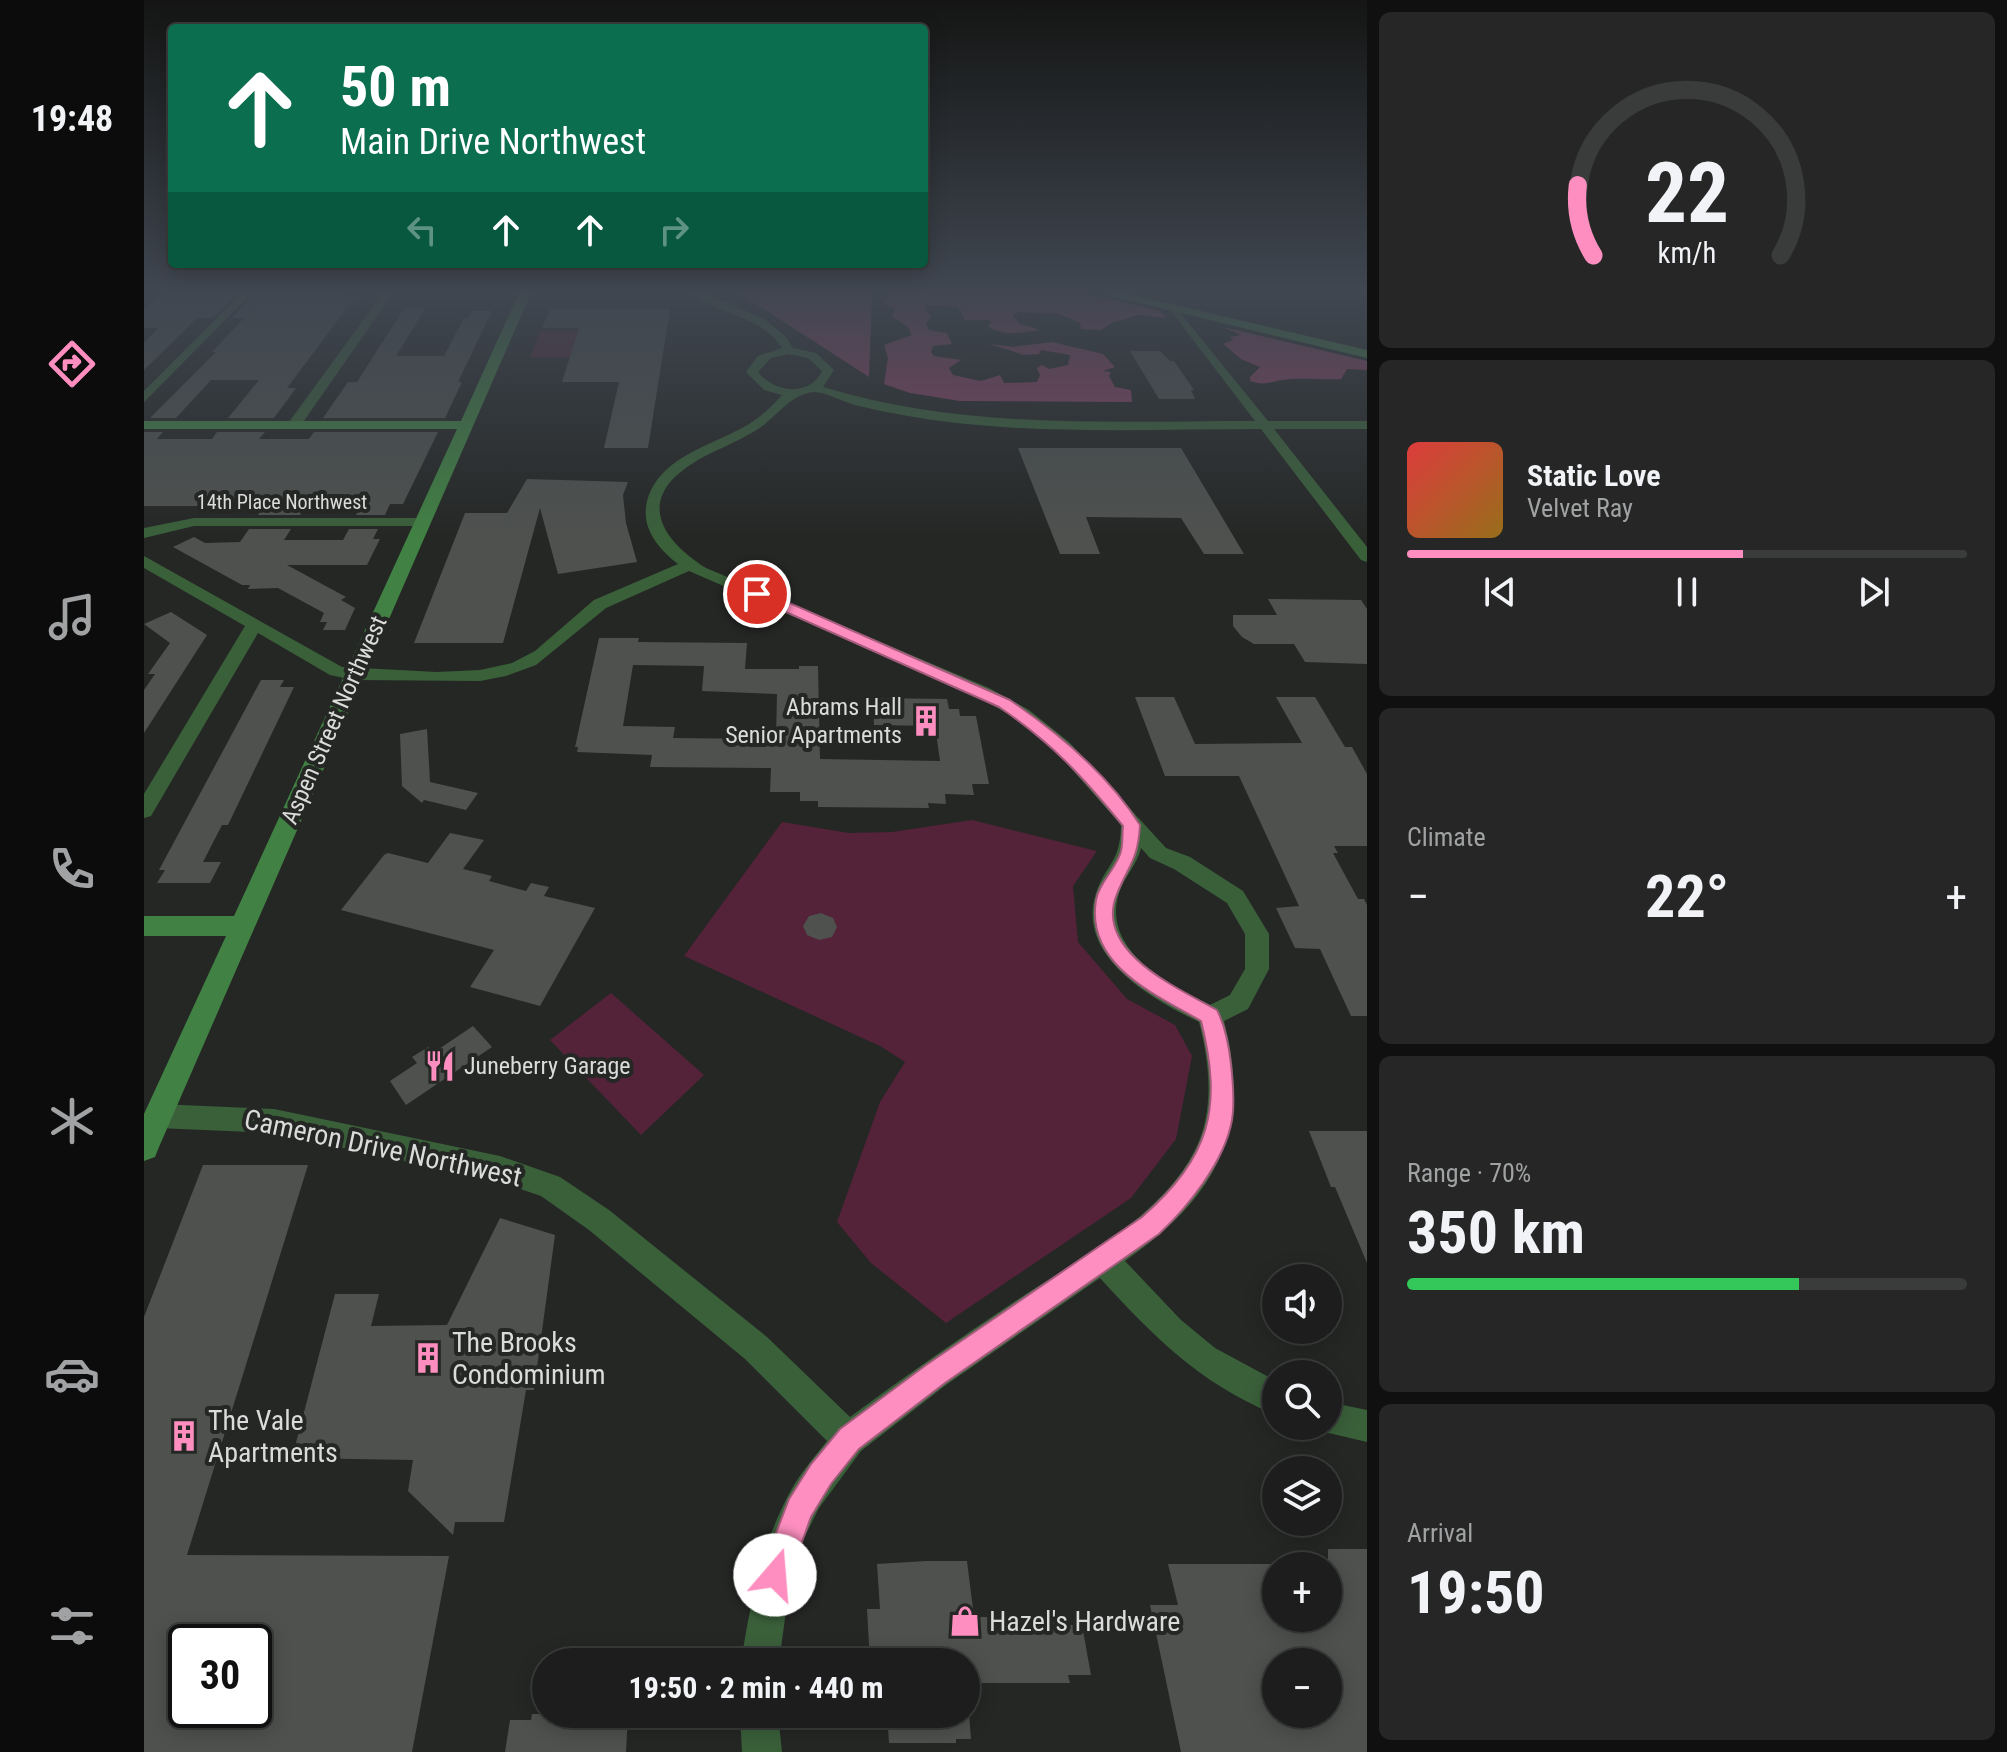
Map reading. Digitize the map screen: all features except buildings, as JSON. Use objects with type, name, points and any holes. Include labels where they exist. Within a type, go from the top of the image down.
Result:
[{"type":"street","points":[[144,398],[167,375]]},
{"type":"street","points":[[294,425],[330,375]]},
{"type":"street","name":"Aspen Street Northwest","points":[[144,1147],[488,375]]},
{"type":"street","points":[[754,375],[759,382],[790,393],[813,388],[878,408],[950,421],[1044,425],[1367,425]]},
{"type":"street","points":[[813,388],[827,375]]},
{"type":"street","points":[[1225,375],[1367,557]]},
{"type":"street","points":[[790,393],[770,416],[744,433],[690,459],[659,487],[653,504],[653,526],[667,548],[689,565],[1005,704],[1062,746],[1158,853],[1182,863],[1235,897],[1257,934],[1257,969],[1239,1002],[1210,1016]]},
{"type":"street","points":[[144,425],[465,425]]},
{"type":"street","name":"14th Place Northwest","points":[[144,533],[188,522],[422,522]]},
{"type":"street","points":[[144,561],[336,671],[354,675],[494,674],[520,666],[543,654],[598,605],[620,592],[689,565]]},
{"type":"street","points":[[144,811],[255,624]]},
{"type":"street","points":[[762,1648],[770,1597],[788,1534],[807,1496],[849,1439],[935,1374],[1103,1260],[1172,1207],[1190,1186],[1208,1154],[1221,1121],[1222,1101],[1221,1065],[1210,1016],[1139,976],[1116,951],[1105,920],[1106,898],[1130,852],[1131,825]]},
{"type":"street","points":[[1124,862],[1152,858],[1182,863]]},
{"type":"street","points":[[144,926],[242,926]]},
{"type":"street","name":"Cameron Drive Northwest","points":[[158,1116],[274,1121],[500,1169],[550,1186],[581,1206],[756,1348],[849,1439]]},
{"type":"street","points":[[1103,1260],[1170,1331],[1204,1359],[1262,1392]]},
{"type":"street","points":[[1342,1421],[1367,1426]]},
{"type":"street","points":[[760,1728],[762,1752]]},
{"type":"shaded area","points":[[885,375],[953,375],[981,381],[1000,375],[1004,383],[1037,382],[1040,375],[1110,375],[1115,387],[1131,390],[1132,402],[960,401],[910,393],[884,384]]},
{"type":"shaded area","points":[[1344,375],[1341,379],[1295,379],[1266,383],[1250,381],[1250,377]]},
{"type":"shaded area","points":[[972,820],[1097,851],[1073,886],[1078,942],[1127,999],[1175,1025],[1192,1056],[1176,1139],[1131,1198],[946,1323],[871,1263],[837,1222],[880,1102],[905,1062],[882,1047],[684,956],[782,822],[849,833],[892,832]]},
{"type":"shaded area","points":[[611,993],[704,1075],[641,1135],[550,1040]]},
{"type":"place","name":"Abrams Hall Senior Apartments","points":[[926,721]]},
{"type":"place","name":"Juneberry Garage","points":[[440,1066]]},
{"type":"place","name":"The Brooks Condominium","points":[[428,1358]]},
{"type":"place","name":"The Vale Apartments","points":[[184,1436]]},
{"type":"place","name":"Hazel's Hardware","points":[[965,1621]]},
{"type":"route","points":[[757,594],[1005,704],[1042,729],[1081,765],[1131,825],[1130,852],[1106,898],[1105,920],[1116,951],[1139,976],[1210,1016],[1219,1049],[1222,1083],[1221,1121],[1212,1146],[1179,1200],[1151,1226],[935,1374],[849,1439],[821,1474],[799,1509],[775,1575]]}]
